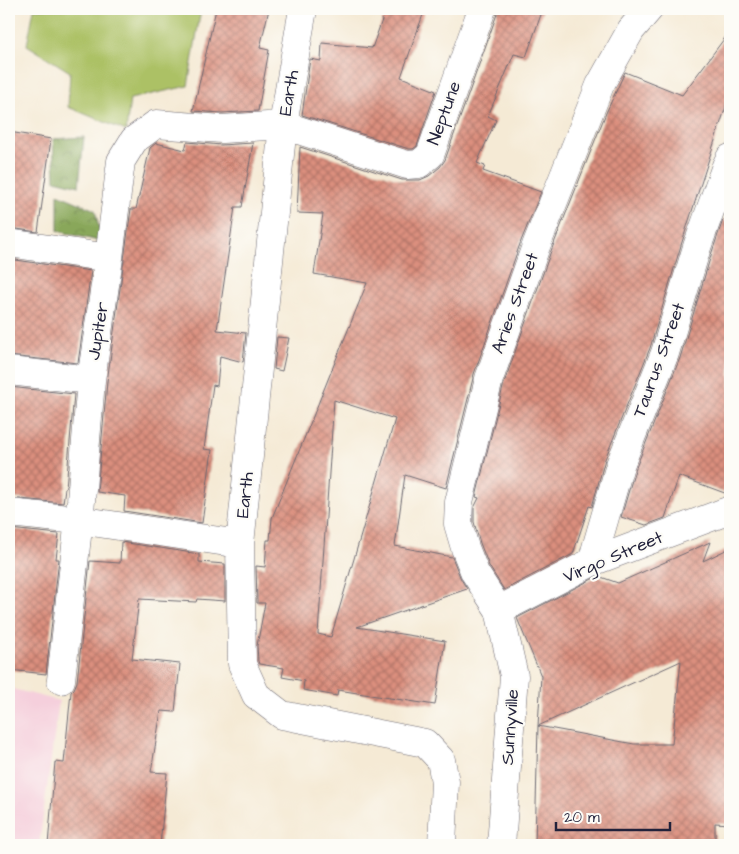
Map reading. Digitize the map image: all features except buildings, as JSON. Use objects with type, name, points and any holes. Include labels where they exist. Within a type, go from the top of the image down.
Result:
[{"type":"street","name":"Earth","points":[[304,9],[283,125],[240,544],[242,664],[256,695],[282,715],[425,743],[440,760],[445,782],[442,845]]},
{"type":"street","name":"Neptune","points":[[283,125],[407,165],[419,164],[430,155],[482,9]]},
{"type":"street","name":"Aries Street","points":[[499,610],[475,573],[458,524],[459,502],[489,379],[536,246],[600,85],[631,30],[648,9]]},
{"type":"street","name":"Jupiter","points":[[61,680],[91,380],[121,161],[134,140],[156,124],[222,129],[283,125]]},
{"type":"street","name":"Taurus Street","points":[[592,562],[620,465],[665,353],[697,247],[730,158]]},
{"type":"street","points":[[9,243],[109,258]]},
{"type":"street","points":[[9,371],[91,380]]},
{"type":"street","name":"Virgo Street","points":[[499,610],[592,562],[730,510]]},
{"type":"street","points":[[9,513],[78,520],[240,544]]},
{"type":"street","name":"Sunnyville","points":[[499,610],[514,676],[501,845]]},
{"type":"shaded area","points":[[9,688],[59,701],[39,845],[9,845]]},
{"type":"green space","points":[[34,9],[201,9],[188,86],[130,99],[126,131],[68,107],[70,72],[27,45]]},
{"type":"green space","points":[[84,137],[79,186],[55,180],[53,139]]},
{"type":"green space","points":[[58,194],[95,210],[102,242],[58,231]]}]
